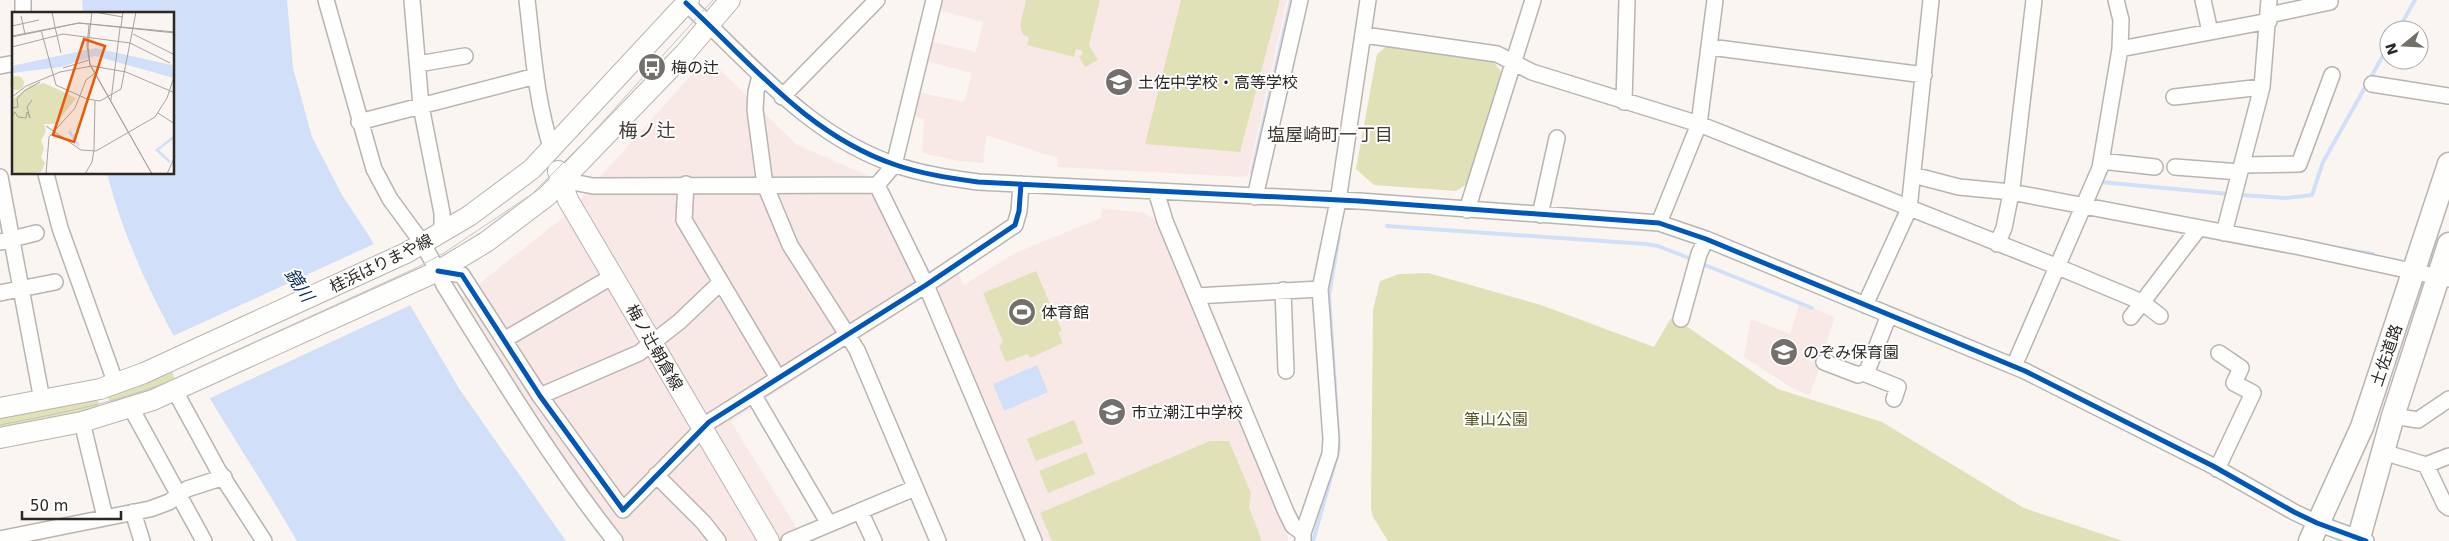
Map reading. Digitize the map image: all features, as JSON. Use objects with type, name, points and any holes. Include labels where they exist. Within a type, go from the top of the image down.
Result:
[{"type":"highway","name":"土佐道路","points":[[2313,532],[2362,427],[2449,164]]},
{"type":"highway","name":"土佐道路","points":[[2361,540],[2393,416],[2444,279],[2449,244]]},
{"type":"main road","name":"桂浜はりまや線","points":[[0,438],[82,422],[131,408],[178,390],[438,271],[486,242],[547,196],[710,26],[730,0]]},
{"type":"main road","name":"桂浜はりまや線","points":[[0,408],[116,384],[169,363],[415,249],[442,233],[506,189],[552,150],[688,2]]},
{"type":"main road","name":"梅ノ辻朝倉線","points":[[552,150],[568,200],[769,541]]},
{"type":"street","points":[[326,0],[374,169],[415,249],[438,271],[444,286],[525,414],[579,494],[615,541]]},
{"type":"street","points":[[412,0],[421,106],[442,213],[442,233]]},
{"type":"street","points":[[527,0],[536,76],[546,134],[552,150]]},
{"type":"street","points":[[782,97],[877,0]]},
{"type":"street","points":[[562,180],[593,186],[876,184],[894,165],[934,0]]},
{"type":"street","points":[[1255,197],[1300,0]]},
{"type":"street","points":[[1156,191],[1165,221],[1286,512],[1293,526],[1303,537],[1330,454],[1331,439],[1320,289],[1338,201],[1368,0]]},
{"type":"street","points":[[1467,210],[1533,0]]},
{"type":"street","points":[[1624,102],[1627,0]]},
{"type":"street","points":[[1659,223],[1699,124],[1715,0]]},
{"type":"street","points":[[1865,305],[1909,209],[1924,76],[1930,0]]},
{"type":"street","points":[[1997,244],[2004,228],[2011,192],[2034,0]]},
{"type":"street","points":[[2014,366],[2086,205],[2101,162],[2120,49],[2121,20],[2116,0]]},
{"type":"street","points":[[2203,0],[2210,32]]},
{"type":"street","points":[[688,2],[760,76],[812,121],[841,140],[894,165],[954,179],[1338,201],[1659,223],[1706,239],[2014,366],[2217,469],[2313,532],[2361,540]]},
{"type":"street","points":[[2120,49],[2210,32],[2269,12],[2330,2]]},
{"type":"street","points":[[2224,233],[2262,87],[2269,12]]},
{"type":"street","points":[[1364,35],[1497,54],[1532,72],[1699,124],[2058,267],[2142,302],[2160,316]]},
{"type":"street","points":[[1710,47],[1924,76]]},
{"type":"street","points":[[418,64],[464,56]]},
{"type":"street","points":[[2175,167],[2241,169],[2298,164],[2332,75]]},
{"type":"street","points":[[360,122],[536,76]]},
{"type":"street","points":[[760,76],[756,92],[755,110],[765,185],[790,245],[858,350],[938,541]]},
{"type":"street","points":[[2372,84],[2449,96]]},
{"type":"street","points":[[2174,96],[2262,87]]},
{"type":"street","points":[[1540,215],[1556,138]]},
{"type":"street","points":[[2101,162],[2155,167]]},
{"type":"street","points":[[46,175],[60,228],[116,384]]},
{"type":"street","points":[[1912,175],[1958,187],[2011,192],[2086,205],[2300,247],[2444,279]]},
{"type":"street","points":[[0,177],[5,240],[21,289],[42,400]]},
{"type":"street","points":[[686,184],[684,220],[778,378]]},
{"type":"street","points":[[876,184],[926,285],[1034,541]]},
{"type":"street","points":[[438,271],[462,275],[540,396],[622,510],[709,422],[926,285],[1015,225],[1019,211],[1021,184]]},
{"type":"street","points":[[2132,317],[2199,228]]},
{"type":"street","points":[[5,240],[36,233]]},
{"type":"street","points":[[1681,319],[1699,254],[1706,239]]},
{"type":"street","points":[[504,340],[613,276]]},
{"type":"street","points":[[0,293],[55,282]]},
{"type":"street","points":[[540,396],[639,353],[679,322],[721,282]]},
{"type":"street","points":[[1196,296],[1320,289]]},
{"type":"street","points":[[1283,290],[1286,371]]},
{"type":"street","points":[[1866,374],[1888,315]]},
{"type":"street","points":[[2217,469],[2253,393],[2234,382],[2241,368],[2219,353]]},
{"type":"street","points":[[1824,362],[1858,375],[1866,374],[1898,387],[1894,399]]},
{"type":"street","points":[[178,390],[224,477],[264,541]]},
{"type":"street","points":[[753,394],[829,524]]},
{"type":"street","points":[[2393,416],[2418,420],[2449,399]]},
{"type":"street","points":[[131,408],[204,541]]},
{"type":"street","points":[[82,422],[105,517]]},
{"type":"street","points":[[2383,452],[2426,465],[2449,456]]},
{"type":"street","points":[[2426,465],[2445,505],[2449,508]]},
{"type":"street","points":[[656,475],[703,522],[718,541]]},
{"type":"street","points":[[0,539],[33,537],[105,517],[133,512],[169,502],[180,496],[187,489],[224,477]]},
{"type":"street","points":[[789,541],[915,488]]},
{"type":"street","points":[[860,511],[874,541]]},
{"type":"street","points":[[133,512],[142,541]]},
{"type":"shaded area","name":"土佐中学校・高等学校","points":[[940,0],[1287,0],[1248,175],[1244,177],[1058,167],[1057,158],[986,135],[983,163],[959,161],[922,153],[924,119],[911,115],[917,92],[964,102],[972,73],[925,61],[929,41],[976,52],[983,22],[938,10]]},
{"type":"shaded area","points":[[711,61],[796,144],[868,176],[924,295],[731,422],[805,541],[616,541],[447,309],[565,216],[703,62]]},
{"type":"shaded area","name":"市立潮江中学校","points":[[1102,209],[1143,212],[1157,221],[1287,530],[1288,541],[1043,541],[938,293],[943,278],[956,270],[964,285],[1013,254],[1101,218]]},
{"type":"shaded area","name":"のぞみ保育園","points":[[1800,302],[1835,317],[1822,356],[1824,358],[1809,395],[1794,389],[1744,357],[1751,319],[1790,334]]},
{"type":"green space","points":[[1026,0],[1100,0],[1089,45],[1098,60],[1085,67],[1079,57],[1083,54],[1081,50],[1076,49],[1074,57],[1027,45],[1029,37],[1023,35],[1020,26]]},
{"type":"green space","points":[[1181,0],[1280,0],[1240,152],[1145,144]]},
{"type":"green space","points":[[1388,45],[1494,62],[1504,76],[1470,182],[1456,191],[1374,185],[1356,169],[1377,54]]},
{"type":"green space","name":"体育館","points":[[1036,271],[1062,331],[1058,332],[1063,343],[1030,358],[1028,354],[1006,362],[999,346],[1003,342],[983,293]]},
{"type":"green space","name":"筆山公園","points":[[1428,273],[1541,305],[1654,347],[1671,318],[1689,328],[1778,389],[1882,422],[2024,508],[2123,541],[1388,541],[1373,517],[1371,509],[1373,310],[1380,281],[1399,274]]},
{"type":"green space","points":[[171,369],[176,381],[111,405],[107,393]]},
{"type":"green space","points":[[96,395],[100,408],[0,428],[0,415]]},
{"type":"green space","points":[[1074,420],[1083,443],[1036,461],[1027,439]]},
{"type":"green space","points":[[1210,441],[1229,441],[1251,493],[1249,507],[1262,541],[1052,541],[1040,513]]},
{"type":"green space","points":[[1086,452],[1095,474],[1048,493],[1039,471]]},
{"type":"water","name":"鏡川","points":[[82,0],[287,0],[293,68],[312,137],[342,195],[371,239],[460,390],[566,541],[297,541],[189,363],[164,318],[142,272],[123,224],[107,175],[175,175],[175,12],[83,12]]},
{"type":"water","points":[[1037,365],[1048,392],[1004,411],[993,384]]},
{"type":"pier","points":[[376,243],[413,304],[206,400],[171,337]]},
{"type":"waterway","points":[[1252,173],[1291,0]]},
{"type":"waterway","points":[[2404,20],[2415,0]]},
{"type":"waterway","points":[[2241,195],[2285,198],[2312,195],[2323,162],[2379,63]]},
{"type":"waterway","points":[[2101,182],[2228,194]]},
{"type":"waterway","points":[[1387,226],[1646,244],[1658,246],[1694,260]]},
{"type":"waterway","points":[[1313,541],[1339,449],[1329,295],[1339,236]]},
{"type":"waterway","points":[[2343,249],[2373,254]]},
{"type":"waterway","points":[[1700,263],[1812,308]]},
{"type":"tram line","points":[[0,425],[104,403],[165,383],[414,269],[444,253],[532,194],[588,138],[713,0]]},
{"type":"cycle path","points":[[686,3],[758,73],[808,117],[836,136],[865,152],[896,165],[926,173],[978,182],[1359,201],[1659,223],[1706,239],[2025,371],[2213,466],[2294,512],[2317,523],[2366,541]]},
{"type":"cycle path","points":[[438,271],[462,275],[540,396],[623,510],[709,422],[926,285],[1015,225],[1019,211],[1021,184]]},
{"type":"place","name":"梅の辻","points":[[652,67]]},
{"type":"place","name":"土佐中学校・高等学校","points":[[1119,82]]},
{"type":"place","name":"体育館","points":[[1022,312]]},
{"type":"place","name":"のぞみ保育園","points":[[1784,352]]},
{"type":"place","name":"市立潮江中学校","points":[[1112,412]]},
{"type":"district","name":"梅ノ辻","points":[[647,130]]},
{"type":"district","name":"塩屋崎町一丁目","points":[[1330,135]]}]
